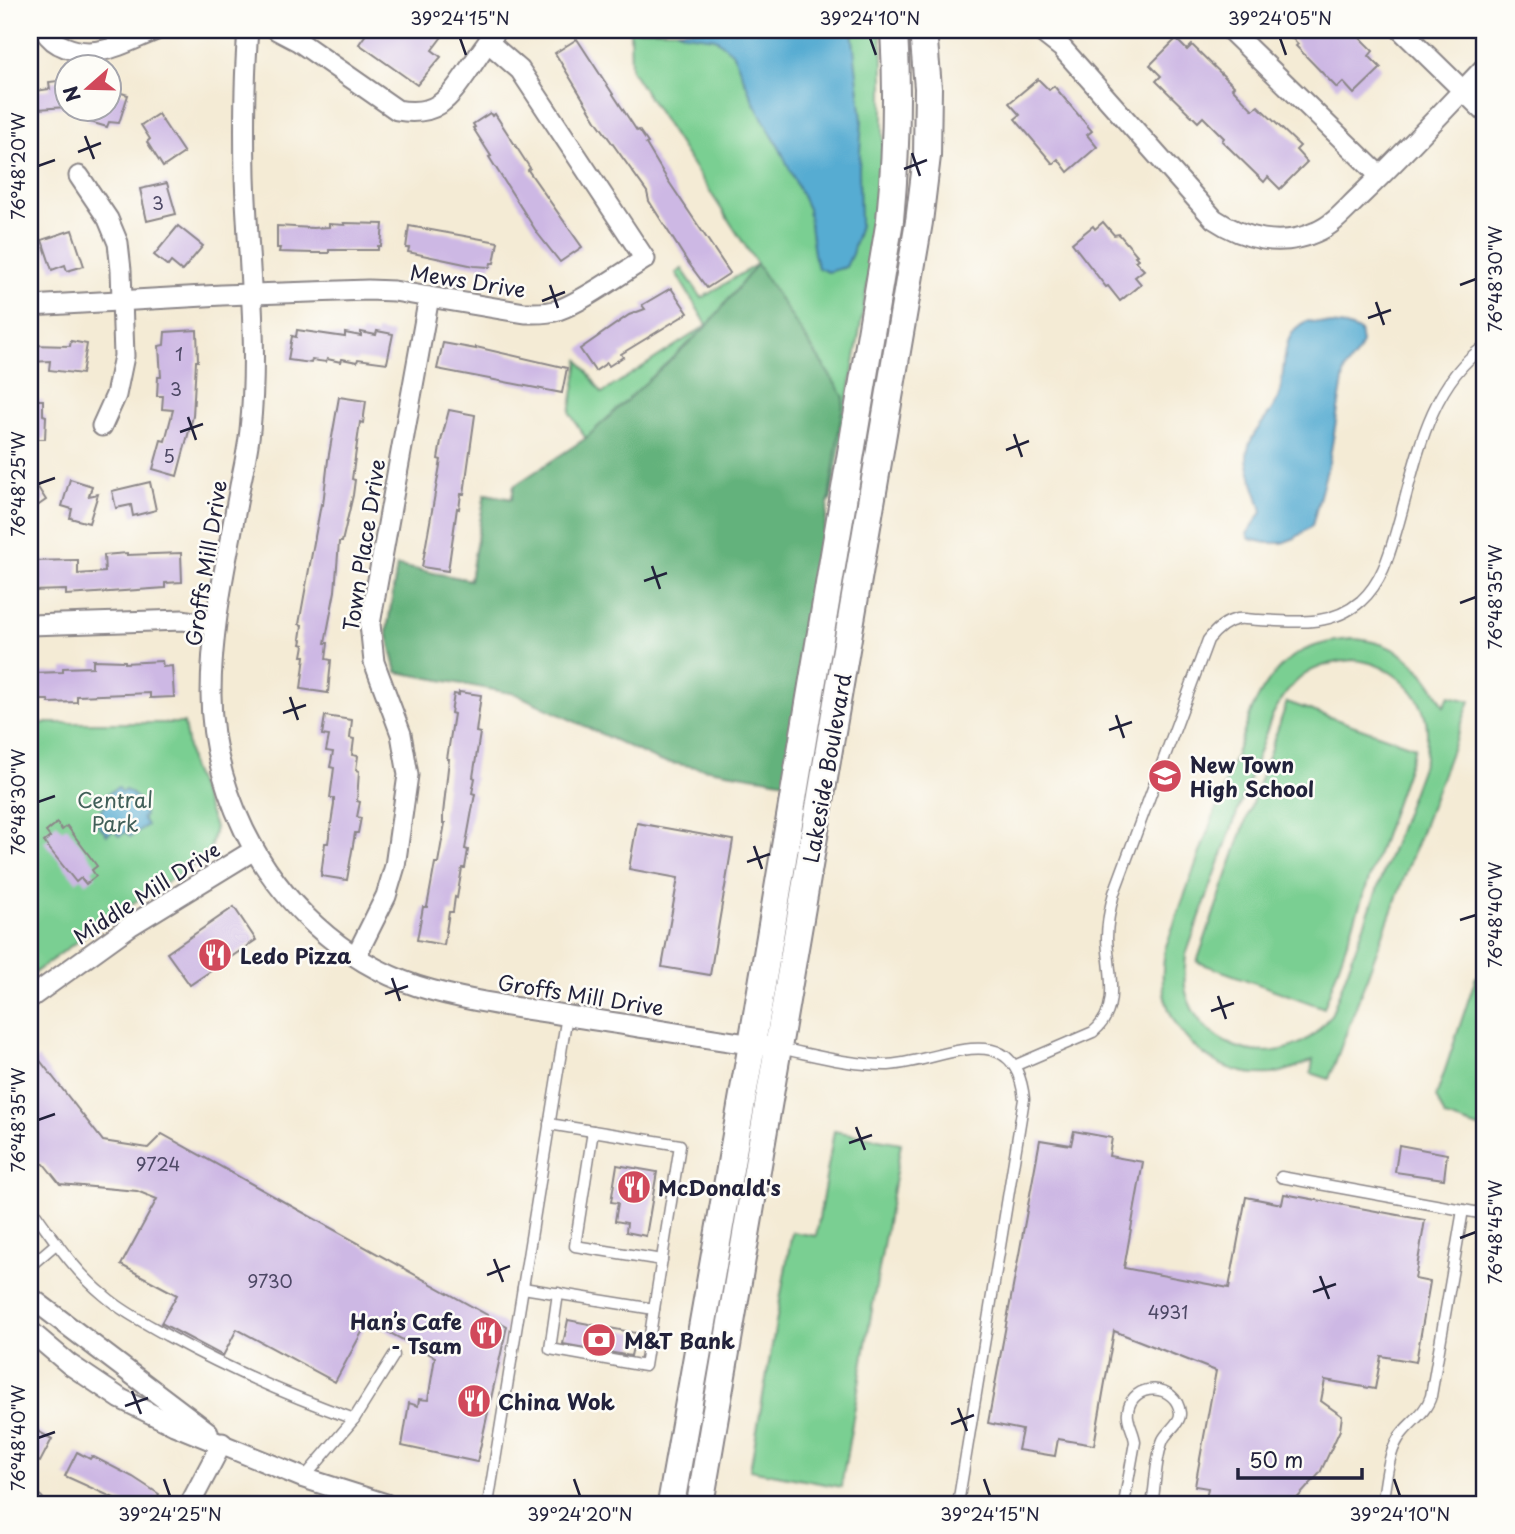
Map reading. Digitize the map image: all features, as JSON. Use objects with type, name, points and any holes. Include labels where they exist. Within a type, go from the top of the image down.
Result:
[{"type":"main road","name":"Lakeside Boulevard","points":[[671,1504],[752,1044],[890,220],[898,90],[894,30]]},
{"type":"main road","name":"Lakeside Boulevard","points":[[700,1504],[919,222],[927,156],[928,88],[923,30]]},
{"type":"street","points":[[44,30],[47,36],[58,44],[75,52],[88,54],[105,51],[156,30]]},
{"type":"street","name":"Groffs Mill Drive","points":[[248,30],[244,78],[245,177],[254,380],[250,434],[215,626],[211,695],[214,737],[223,775],[235,812],[254,850],[279,888],[305,916],[335,942],[388,974],[414,985],[448,995],[779,1048]]},
{"type":"street","points":[[277,30],[298,41],[397,110],[412,113],[438,107],[450,97],[492,36]]},
{"type":"street","points":[[1039,30],[1062,47],[1214,219],[1231,230],[1252,238],[1274,240],[1297,238],[1317,232],[1332,222],[1485,67]]},
{"type":"street","points":[[1230,30],[1380,176]]},
{"type":"street","points":[[1401,30],[1485,112]]},
{"type":"street","name":"Mews Drive","points":[[30,306],[368,290],[394,291],[525,313],[544,313],[560,310],[645,260],[520,70],[492,36]]},
{"type":"street","points":[[79,176],[108,219],[118,243],[124,356],[121,377],[102,426]]},
{"type":"street","name":"Town Place Drive","points":[[356,956],[386,896],[395,866],[408,775],[401,734],[374,662],[370,624],[429,297]]},
{"type":"street","points":[[30,625],[183,620],[215,626]]},
{"type":"street","name":"Middle Mill Drive","points":[[30,998],[130,926],[254,850]]},
{"type":"street","points":[[30,1297],[222,1443]]},
{"type":"street","points":[[30,1331],[69,1364],[121,1399],[174,1425],[365,1502],[386,1504]]},
{"type":"street","points":[[190,1504],[222,1443]]},
{"type":"lane","points":[[1014,1066],[1093,1032],[1103,1025],[1108,1016],[1111,985],[1107,935],[1114,893],[1208,640],[1216,629],[1239,618],[1315,622],[1345,612],[1362,600],[1384,568],[1424,433],[1437,404],[1464,362],[1485,346]]},
{"type":"lane","points":[[488,1504],[567,1015]]},
{"type":"lane","points":[[779,1048],[859,1065],[891,1065],[960,1049],[977,1048],[1006,1058],[1022,1079],[1024,1099],[958,1504]]},
{"type":"lane","points":[[550,1124],[680,1145],[645,1366],[550,1349],[558,1293]]},
{"type":"lane","points":[[593,1131],[575,1246],[662,1260]]},
{"type":"lane","points":[[1281,1177],[1485,1214]]},
{"type":"lane","points":[[30,1206],[79,1272],[106,1298],[220,1365],[292,1397],[354,1419]]},
{"type":"lane","points":[[1382,1504],[1394,1446],[1404,1430],[1422,1413],[1431,1396],[1463,1210]]},
{"type":"lane","points":[[30,1266],[57,1243]]},
{"type":"lane","points":[[523,1288],[654,1309]]},
{"type":"lane","points":[[304,1478],[354,1419],[394,1355]]},
{"type":"lane","points":[[1124,1504],[1135,1442],[1128,1409],[1138,1394],[1155,1388],[1171,1396],[1180,1412],[1179,1420],[1165,1435],[1161,1445],[1153,1504]]},
{"type":"green space","points":[[630,30],[880,30],[883,55],[883,193],[831,500],[592,707],[397,672],[387,632],[397,566],[470,580],[485,494],[512,499],[514,486],[586,439],[570,413],[579,360],[602,393],[707,325],[676,273],[682,269],[702,298],[757,264],[631,70]]},
{"type":"green space","points":[[757,264],[844,397],[787,782],[659,761],[516,694],[397,672],[387,632],[397,566],[470,580],[485,494],[512,499],[514,486],[586,438],[708,325]]},
{"type":"green space","points":[[1352,639],[1383,645],[1396,651],[1418,668],[1444,706],[1449,696],[1470,701],[1329,1079],[1311,1073],[1313,1060],[1272,1074],[1254,1074],[1220,1064],[1192,1044],[1180,1030],[1165,998],[1165,949],[1253,707],[1271,678],[1292,657],[1304,650]],"holes":[[[1338,662],[1377,665],[1399,678],[1416,697],[1426,720],[1425,758],[1332,1013],[1314,1035],[1288,1048],[1270,1052],[1234,1046],[1204,1025],[1193,1010],[1185,987],[1186,955],[1279,703],[1295,683],[1314,669]]]},
{"type":"green space","points":[[1287,702],[1415,747],[1324,1008],[1197,962]]},
{"type":"green space","name":"Central Park","points":[[30,723],[184,723],[191,766],[215,827],[209,856],[109,918],[30,976]]},
{"type":"green space","points":[[1476,977],[1485,979],[1485,1130],[1445,1117],[1436,1097]]},
{"type":"green space","points":[[834,1131],[901,1143],[841,1487],[750,1470],[792,1232],[816,1236]]},
{"type":"water","points":[[676,30],[852,30],[862,120],[860,225],[846,267],[828,272],[818,268],[808,209],[781,151],[755,105],[733,53],[715,38],[685,34]]},
{"type":"water","points":[[1307,321],[1346,326],[1360,331],[1362,343],[1358,353],[1345,369],[1329,462],[1312,526],[1282,543],[1267,543],[1250,539],[1247,534],[1262,512],[1248,468],[1247,455],[1252,439],[1278,398],[1291,334]]},
{"type":"water","points":[[118,787],[122,792],[125,790],[133,794],[144,811],[145,816],[142,818],[147,825],[130,837],[126,832],[119,836],[114,830],[107,835],[96,822],[104,817],[100,810],[106,806],[101,798]]},
{"type":"building","points":[[369,30],[447,30],[432,50],[441,57],[417,85],[359,44]]},
{"type":"building","points":[[1284,30],[1352,30],[1373,51],[1369,56],[1381,68],[1354,94],[1343,82],[1337,88]]},
{"type":"building","points":[[577,39],[637,131],[639,130],[648,143],[646,144],[667,179],[730,273],[707,288],[649,201],[647,192],[597,122],[555,53]]},
{"type":"building","points":[[1176,39],[1187,50],[1192,45],[1234,86],[1232,88],[1253,110],[1258,106],[1300,146],[1296,150],[1307,162],[1280,189],[1268,177],[1264,182],[1222,141],[1224,138],[1203,117],[1198,122],[1156,81],[1161,76],[1150,65]]},
{"type":"building","points":[[1038,79],[1049,90],[1054,86],[1092,131],[1087,135],[1097,147],[1068,172],[1058,159],[1053,164],[1015,119],[1020,115],[1009,103]]},
{"type":"building","points":[[49,82],[52,82],[52,108],[38,109],[35,91],[50,89]]},
{"type":"building","points":[[122,93],[128,95],[122,114]]},
{"type":"building","points":[[490,113],[492,116],[495,114],[530,168],[528,170],[582,247],[560,262],[538,234],[473,128],[473,124]]},
{"type":"building","points":[[158,114],[184,153],[163,167],[147,142],[150,139],[141,125]]},
{"type":"building","points":[[90,122],[109,122],[107,127]]},
{"type":"building","points":[[167,183],[176,214],[147,221],[140,189]]},
{"type":"building","points":[[1103,222],[1114,235],[1119,234],[1137,255],[1135,256],[1138,259],[1135,261],[1144,270],[1135,277],[1141,284],[1120,301],[1072,243],[1093,226],[1095,229]]},
{"type":"building","points":[[344,223],[383,224],[381,246],[378,246],[378,250],[329,250],[329,253],[279,252],[280,248],[277,248],[277,226],[313,228],[329,227],[329,224],[345,225]]},
{"type":"building","points":[[178,226],[203,246],[182,271],[171,262],[168,266],[154,255]]},
{"type":"building","points":[[409,226],[498,242],[494,263],[491,263],[490,267],[474,266],[408,252],[409,248],[406,248]]},
{"type":"building","points":[[72,230],[84,266],[67,271],[65,265],[52,270],[42,240]]},
{"type":"building","points":[[671,288],[688,313],[621,354],[623,357],[609,366],[607,363],[595,371],[580,349],[629,315],[645,309],[642,305]]},
{"type":"building","points":[[197,330],[198,361],[193,416],[177,476],[153,469],[161,440],[165,441],[173,410],[162,409],[163,396],[157,396],[158,377],[161,377],[159,346],[164,345],[165,332]]},
{"type":"building","points":[[297,330],[345,337],[345,333],[361,336],[361,332],[376,335],[377,331],[393,334],[387,363],[327,359],[326,362],[312,360],[311,363],[288,360],[292,336],[296,337]]},
{"type":"building","points":[[71,341],[87,344],[82,374],[49,370],[50,361],[30,362],[30,345],[70,346]]},
{"type":"building","points":[[443,343],[476,347],[567,368],[562,393],[437,369]]},
{"type":"building","points":[[339,397],[366,401],[363,423],[360,422],[352,479],[355,480],[353,495],[342,542],[339,542],[335,591],[325,643],[328,643],[326,659],[331,660],[328,693],[301,689],[305,656],[302,656],[304,645],[300,639],[302,625],[299,624],[321,504],[323,505]]},
{"type":"building","points":[[30,400],[43,400],[43,415],[46,416],[45,439],[30,439]]},
{"type":"building","points":[[449,410],[475,415],[464,494],[461,494],[459,509],[457,508],[448,571],[422,567],[441,460],[438,459],[441,441]]},
{"type":"building","points":[[30,475],[46,500],[30,511]]},
{"type":"building","points":[[70,479],[92,486],[89,496],[98,494],[89,523],[70,518],[72,509],[62,506]]},
{"type":"building","points":[[150,482],[156,510],[133,516],[131,505],[116,508],[112,491]]},
{"type":"building","points":[[181,553],[182,582],[165,583],[165,588],[66,595],[66,590],[30,591],[30,561],[78,560],[78,574],[105,572],[104,555]]},
{"type":"building","points":[[93,660],[125,663],[162,661],[163,667],[172,666],[174,697],[150,698],[150,693],[77,696],[77,702],[49,703],[48,700],[30,700],[30,673],[63,672],[63,668],[93,667]]},
{"type":"building","points":[[459,692],[481,695],[476,732],[480,733],[465,868],[462,868],[453,912],[449,912],[444,945],[417,940],[423,907],[427,907],[435,863],[438,863],[445,823],[443,814],[447,759],[454,714],[451,713],[454,694],[459,695]]},
{"type":"building","points":[[325,716],[352,720],[352,755],[358,756],[357,801],[360,802],[357,817],[361,818],[358,833],[355,833],[347,880],[321,876],[334,804],[334,798],[330,798],[333,752],[326,751],[329,736],[322,735]]},
{"type":"building","points":[[57,823],[62,830],[67,826],[97,866],[92,870],[96,876],[86,884],[81,878],[76,882],[44,842],[50,837],[46,832]]},
{"type":"building","points":[[637,823],[733,840],[710,975],[662,967],[678,878],[629,869]]},
{"type":"building","points":[[234,907],[256,940],[190,985],[167,953]]},
{"type":"building","points":[[38,1058],[103,1141],[148,1148],[162,1134],[507,1326],[477,1462],[402,1446],[409,1403],[418,1406],[419,1399],[428,1400],[435,1357],[368,1321],[335,1382],[237,1329],[223,1356],[161,1323],[177,1295],[121,1265],[157,1199],[137,1191],[60,1184],[44,1164],[30,1160],[30,1065]]},
{"type":"building","points":[[1074,1131],[1112,1138],[1109,1156],[1143,1162],[1124,1268],[1229,1288],[1246,1197],[1282,1204],[1284,1194],[1425,1220],[1415,1279],[1430,1282],[1416,1362],[1381,1356],[1375,1389],[1325,1380],[1321,1401],[1342,1416],[1340,1430],[1320,1473],[1292,1504],[1205,1504],[1208,1488],[1195,1486],[1216,1371],[1114,1331],[1094,1445],[1058,1439],[1055,1456],[1018,1450],[1022,1430],[988,1423],[1040,1140],[1071,1145]]},
{"type":"building","points":[[1399,1145],[1447,1154],[1444,1179],[1395,1172]]},
{"type":"building","name":"McDonald's","points":[[617,1165],[657,1172],[646,1236],[626,1232],[627,1223],[615,1221],[618,1203],[611,1202]]},
{"type":"building","name":"M&T Bank","points":[[568,1320],[636,1333],[631,1356],[563,1344]]},
{"type":"building","points":[[30,1427],[52,1439],[40,1462],[30,1457]]},
{"type":"building","points":[[77,1452],[90,1459],[92,1456],[133,1477],[159,1494],[154,1504],[127,1504],[65,1476]]},
{"type":"place","name":"New Town High School","points":[[1165,776]]},
{"type":"place","name":"Ledo Pizza","points":[[215,955]]},
{"type":"place","name":"McDonald's","points":[[634,1187]]},
{"type":"place","name":"Han’s Cafe - Tsam","points":[[486,1333]]},
{"type":"place","name":"M&T Bank","points":[[599,1340]]},
{"type":"place","name":"China Wok","points":[[474,1401]]}]
